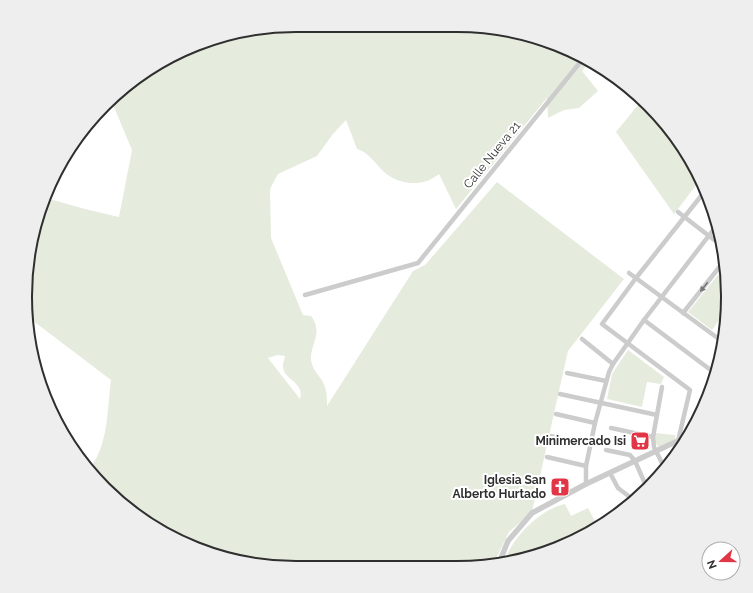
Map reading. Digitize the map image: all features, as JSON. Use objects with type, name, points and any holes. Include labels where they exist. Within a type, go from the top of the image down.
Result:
[{"type":"street","name":"Calle Nueva 21","points":[[305,295],[418,263],[580,62]]},
{"type":"street","points":[[678,440],[690,390],[602,324],[636,278],[702,197]]},
{"type":"street","points":[[678,212],[715,241]]},
{"type":"street","points":[[586,484],[586,466],[595,424],[606,381],[613,364],[661,297],[713,231]]},
{"type":"street","points":[[683,313],[719,267]]},
{"type":"street","points":[[629,273],[718,338]]},
{"type":"street","points":[[644,320],[711,370]]},
{"type":"street","points":[[582,339],[613,364]]},
{"type":"street","points":[[567,373],[606,381]]},
{"type":"street","points":[[662,386],[653,437],[654,447],[662,463]]},
{"type":"street","points":[[560,394],[656,415]]},
{"type":"street","points":[[556,414],[595,424]]},
{"type":"street","points":[[611,428],[653,437]]},
{"type":"street","points":[[550,436],[591,444]]},
{"type":"street","points":[[501,557],[508,541],[532,513],[586,484],[677,441]]},
{"type":"street","points":[[606,450],[630,455],[635,461],[645,483]]},
{"type":"street","points":[[547,457],[586,466]]},
{"type":"street","points":[[610,473],[618,488],[629,497]]},
{"type":"green space","points":[[296,32],[456,32],[491,34],[542,46],[586,66],[582,71],[598,91],[579,108],[564,110],[548,118],[547,98],[456,209],[439,174],[418,183],[403,182],[389,176],[368,155],[357,149],[346,120],[333,134],[317,156],[278,174],[270,189],[271,238],[303,315],[311,316],[315,322],[316,338],[311,354],[311,360],[326,389],[327,406],[413,271],[425,265],[497,182],[624,279],[568,351],[532,512],[509,532],[496,558],[456,561],[296,561],[262,559],[245,556],[211,547],[164,526],[135,506],[109,484],[92,464],[100,450],[106,427],[111,380],[33,321],[32,296],[34,262],[41,228],[50,199],[119,217],[132,150],[113,105],[135,87],[164,67],[211,46],[245,37],[262,34]],"holes":[[[277,355],[285,356],[283,364],[286,374],[297,384],[299,388],[301,393],[300,399],[268,358]]]},
{"type":"green space","points":[[638,104],[666,135],[686,164],[696,185],[674,214],[616,132]]},
{"type":"green space","points":[[720,273],[721,296],[720,319],[712,330],[688,312]]},
{"type":"green space","points":[[628,350],[664,377],[661,384],[647,382],[642,407],[607,399],[612,374]]},
{"type":"green space","points":[[655,433],[675,435],[675,439],[659,447],[656,444],[654,437]]},
{"type":"green space","points":[[565,504],[571,516],[588,508],[595,522],[558,541],[542,547],[507,556],[520,534],[528,526],[537,518],[556,507]]},
{"type":"place","name":"Minimercado Isi","points":[[640,441]]},
{"type":"place","name":"Iglesia San Alberto Hurtado","points":[[560,487]]}]
